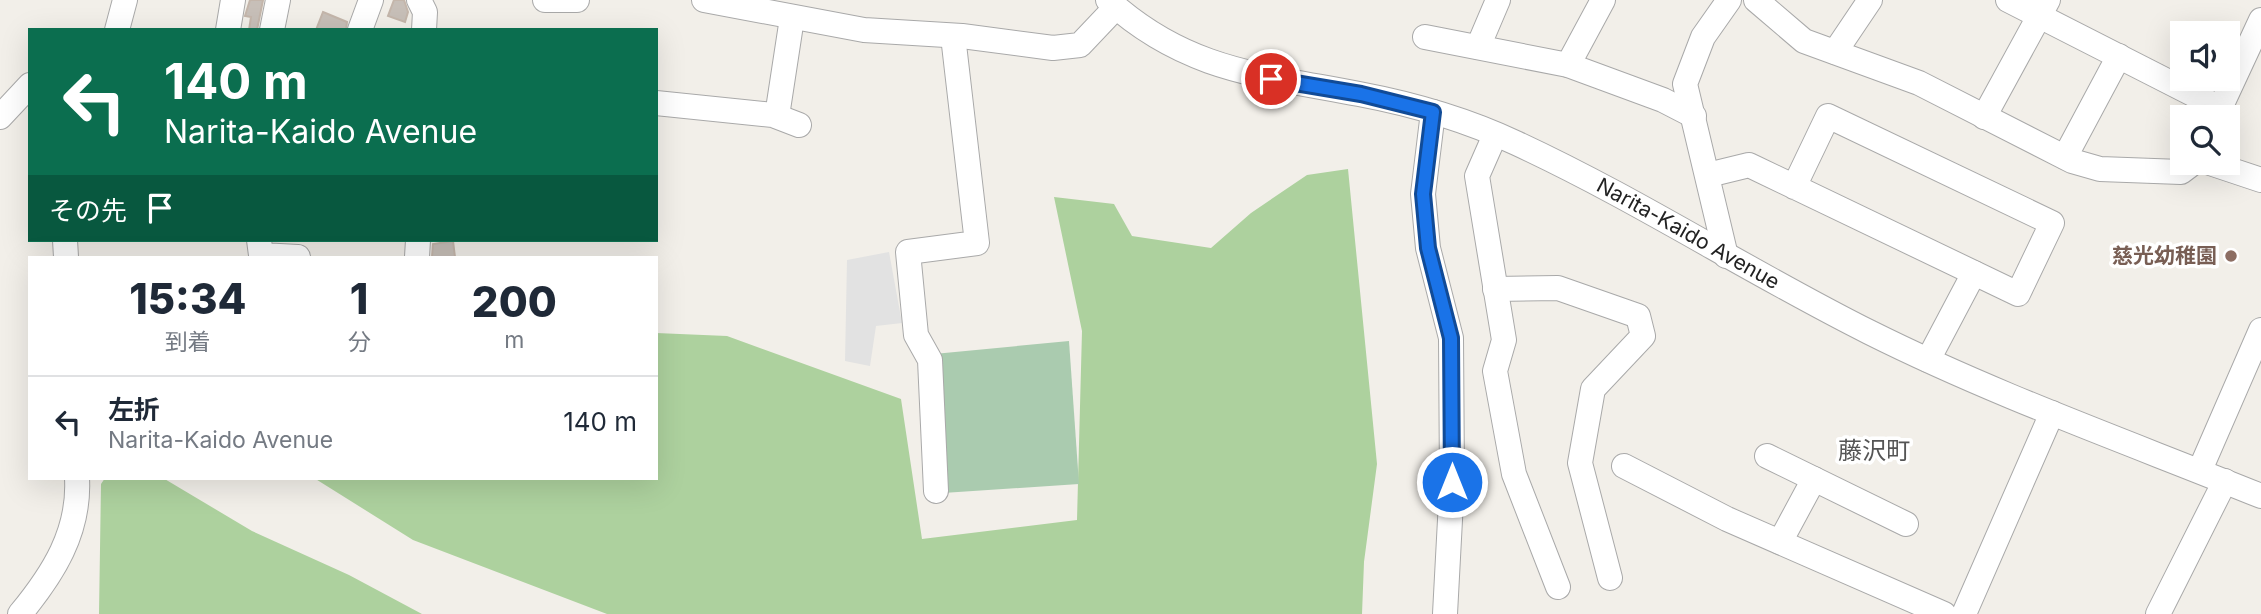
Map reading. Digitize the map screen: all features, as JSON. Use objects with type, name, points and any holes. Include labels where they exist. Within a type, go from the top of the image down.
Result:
[{"type":"street","points":[[118,28],[125,0]]},
{"type":"street","points":[[228,28],[233,0]]},
{"type":"street","points":[[272,28],[278,0]]},
{"type":"street","points":[[361,28],[370,0]]},
{"type":"street","points":[[419,0],[425,12],[424,28]]},
{"type":"street","points":[[545,0],[577,0]]},
{"type":"street","points":[[704,0],[864,30],[953,36],[1053,48],[1080,45],[1112,3]]},
{"type":"street","points":[[1479,47],[1498,0]]},
{"type":"street","points":[[1568,65],[1603,0]]},
{"type":"street","points":[[1726,256],[1709,175],[1685,84],[1703,37],[1729,0]]},
{"type":"street","points":[[1756,0],[1804,41],[1919,83],[2065,157],[2100,169],[2170,172]]},
{"type":"street","points":[[1835,51],[1870,0]]},
{"type":"street","points":[[2008,0],[2043,8],[2204,105]]},
{"type":"street","name":"Narita-Kaido Avenue","points":[[1112,3],[1159,39],[1200,60],[1271,79],[1361,94],[1433,112],[1495,135],[1619,196],[1813,304],[1928,360],[2052,413],[2261,496]]},
{"type":"street","points":[[1984,117],[2043,8]]},
{"type":"street","points":[[658,103],[788,121],[792,18]]},
{"type":"street","points":[[2222,105],[2261,20]]},
{"type":"street","points":[[936,491],[930,360],[916,335],[908,252],[977,243],[953,36]]},
{"type":"street","points":[[1425,37],[1568,65],[1663,100],[1694,116]]},
{"type":"street","points":[[2065,157],[2119,56]]},
{"type":"street","points":[[0,117],[28,87]]},
{"type":"street","points":[[1433,112],[1423,194],[1428,248],[1451,338],[1452,482],[1445,614]]},
{"type":"street","points":[[1709,175],[1749,165],[1794,187],[2018,294],[2052,223],[1828,116],[1794,187]]},
{"type":"street","points":[[1495,135],[1477,176],[1504,340],[1495,371],[1514,474],[1558,587]]},
{"type":"street","points":[[2240,173],[2261,180]]},
{"type":"street","points":[[259,242],[261,255],[273,256]]},
{"type":"street","points":[[1928,360],[1974,273]]},
{"type":"street","points":[[1495,289],[1558,288],[1638,316],[1643,336],[1593,389],[1580,463],[1610,578]]},
{"type":"street","points":[[2200,470],[2261,330]]},
{"type":"street","points":[[1964,614],[2052,413]]},
{"type":"street","points":[[1767,456],[1906,524]]},
{"type":"street","points":[[1624,466],[1780,542],[1944,614]]},
{"type":"street","points":[[1780,542],[1814,479]]},
{"type":"street","points":[[20,614],[60,561],[71,530],[77,480]]},
{"type":"street","points":[[2158,614],[2225,481]]},
{"type":"green space","points":[[1348,169],[1377,464],[1364,562],[1362,614],[607,614],[413,540],[317,480],[658,480],[658,333],[727,336],[901,399],[922,539],[1077,520],[1082,331],[1054,197],[1114,204],[1132,236],[1211,248],[1251,213],[1307,175]]},
{"type":"green space","points":[[1069,341],[1079,484],[943,493],[934,354]]},
{"type":"green space","points":[[104,480],[166,480],[252,531],[349,575],[422,614],[99,614],[101,484]]},
{"type":"shaded area","points":[[889,252],[902,323],[876,326],[870,366],[845,361],[847,260]]},
{"type":"building","points":[[250,0],[263,0],[257,28],[249,28],[251,17],[245,16]]},
{"type":"building","points":[[394,0],[404,0],[408,12],[405,22],[388,16]]},
{"type":"building","points":[[323,12],[347,22],[346,28],[317,28]]},
{"type":"building","points":[[453,242],[455,256],[432,256],[433,244]]},
{"type":"place","name":"慈光幼稚園","points":[[2231,256]]},
{"type":"district","name":"藤沢町","points":[[1874,451]]},
{"type":"route","points":[[1271,79],[1361,94],[1433,112],[1423,194],[1428,248],[1451,338],[1452,482]]}]
